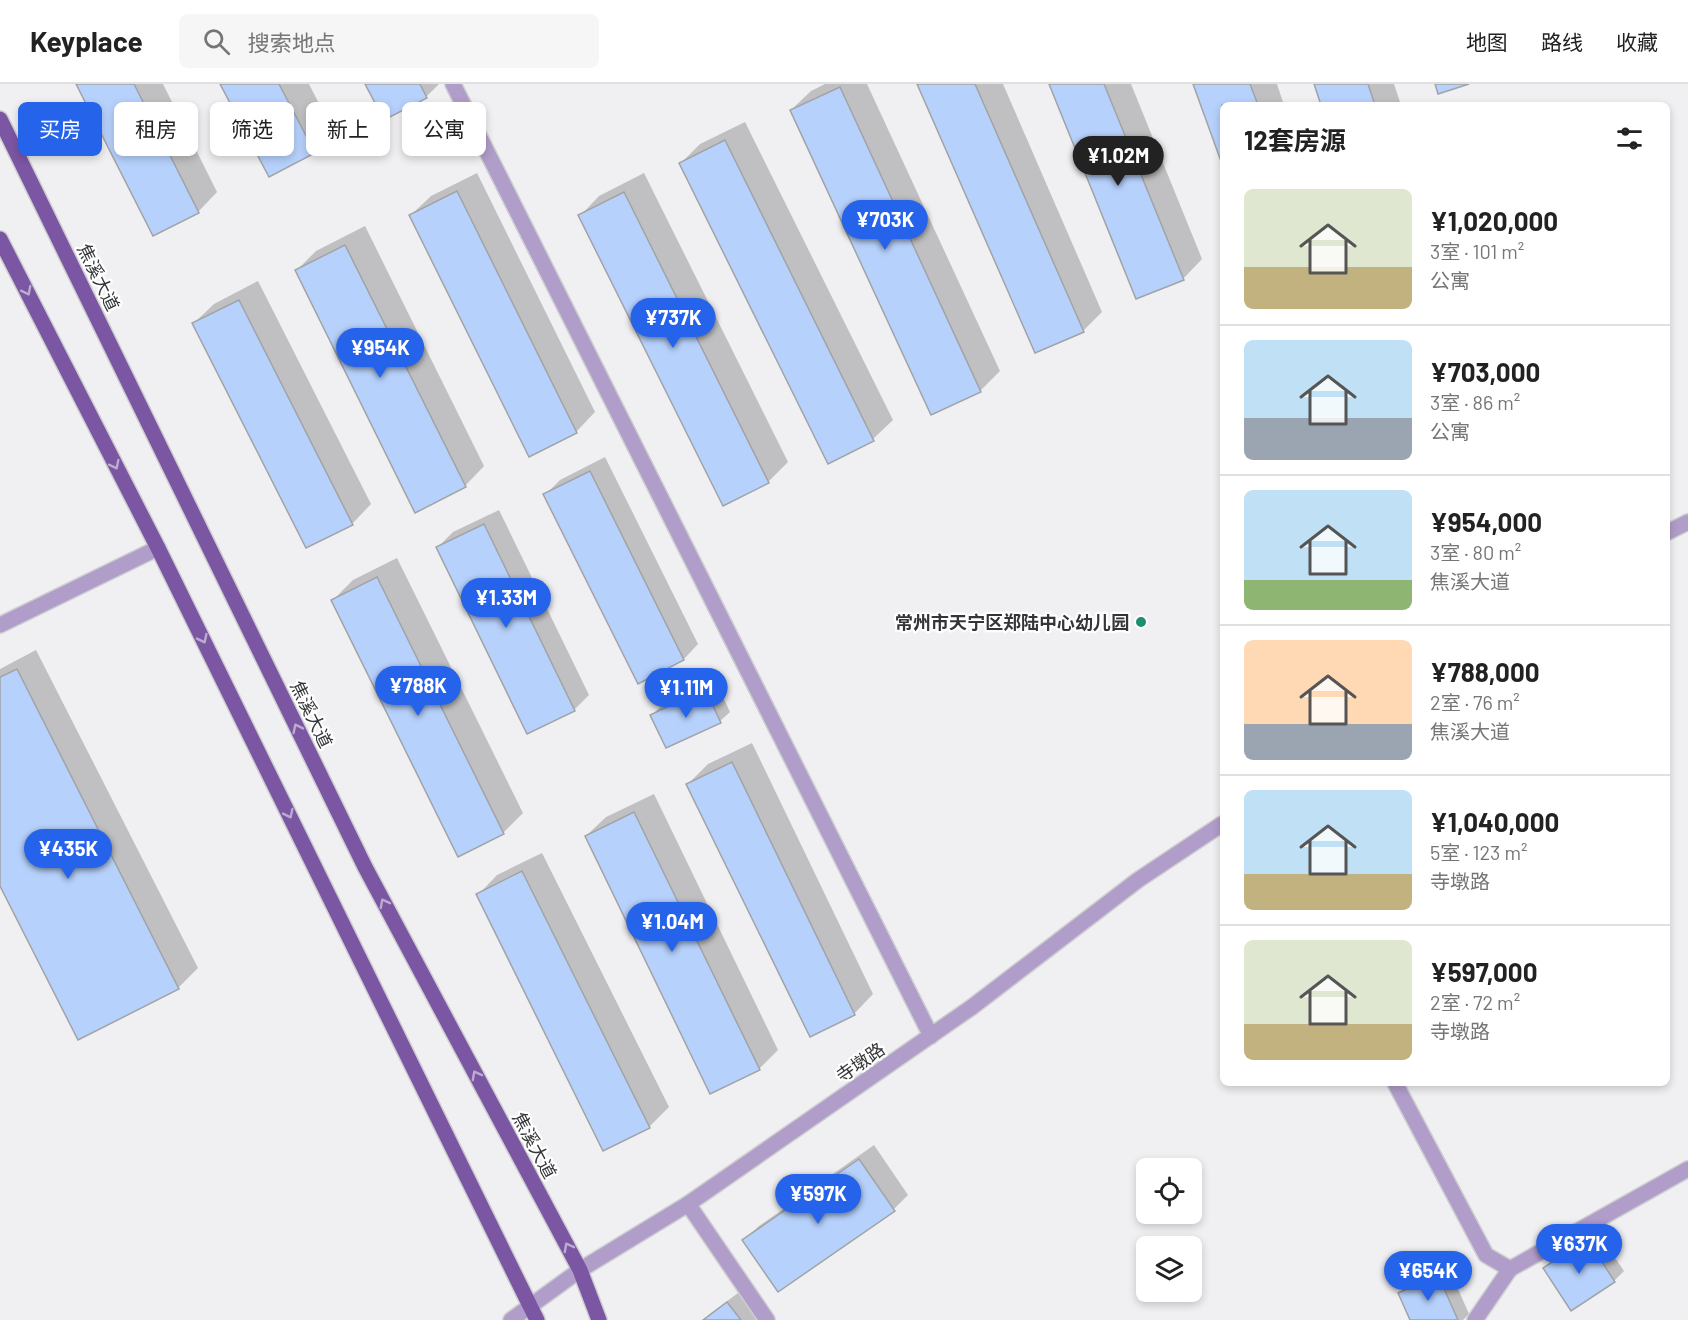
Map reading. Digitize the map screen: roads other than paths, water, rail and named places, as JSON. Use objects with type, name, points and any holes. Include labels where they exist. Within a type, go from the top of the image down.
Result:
[{"type":"main road","name":"焦溪大道","points":[[0,119],[365,867],[580,1270],[599,1320]]},
{"type":"main road","points":[[0,239],[158,548],[534,1313]]},
{"type":"street","points":[[453,84],[931,1036]]},
{"type":"street","points":[[1670,531],[1688,522]]},
{"type":"street","points":[[0,625],[158,548]]},
{"type":"street","name":"寺墩路","points":[[511,1320],[534,1313],[580,1270],[688,1204],[931,1036],[1138,880],[1220,825]]},
{"type":"street","points":[[1397,1086],[1486,1255],[1510,1269]]},
{"type":"street","points":[[1475,1320],[1510,1269],[1688,1169]]},
{"type":"street","points":[[688,1204],[767,1320]]},
{"type":"place","name":"常州市天宁区郑陆中心幼儿园","points":[[1141,622]]}]
